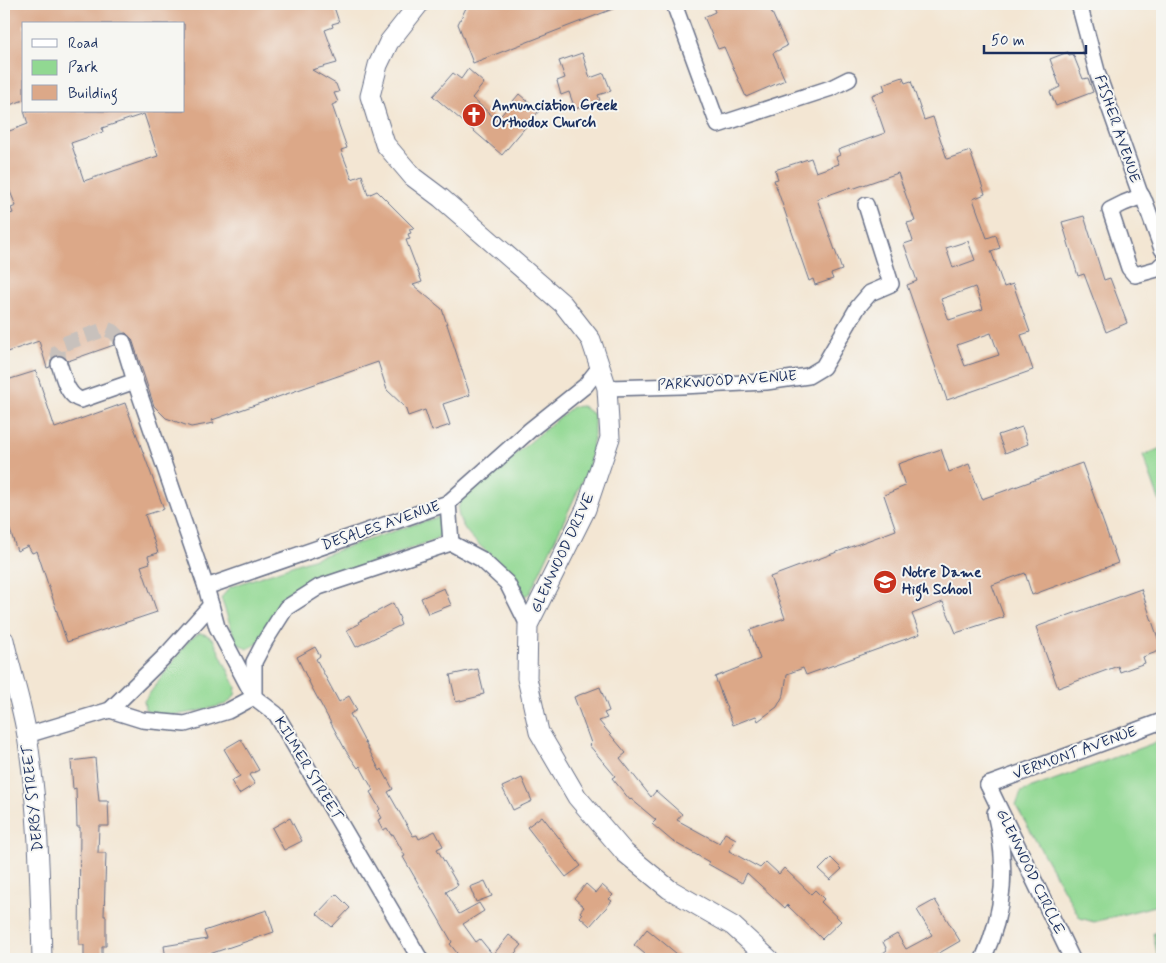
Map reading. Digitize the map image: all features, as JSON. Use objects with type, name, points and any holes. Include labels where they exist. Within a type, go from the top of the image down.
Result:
[{"type":"street","name":"GLENWOOD DRIVE","points":[[419,4],[389,42],[378,65],[370,96],[385,144],[413,177],[441,198],[564,304],[591,340],[607,388],[610,438],[586,509],[528,625],[527,678],[539,732],[577,797],[625,853],[669,889],[733,926],[769,959]]},
{"type":"street","points":[[674,4],[718,125],[831,88],[849,79]]},
{"type":"street","name":"FISHER AVENUE","points":[[1079,4],[1098,75],[1162,249]]},
{"type":"street","name":"FISHER AVENUE","points":[[1142,196],[1110,210],[1129,268],[1135,275],[1157,269],[1162,264]]},
{"type":"street","name":"PARKWOOD AVENUE","points":[[607,388],[766,382],[808,376],[823,368],[858,307],[870,293],[891,284],[866,205]]},
{"type":"street","name":"KILMER STREET","points":[[123,342],[206,587],[217,627],[254,697],[276,714],[420,959]]},
{"type":"street","points":[[58,364],[69,392],[75,398],[81,400],[135,381]]},
{"type":"street","name":"DESALES AVENUE","points":[[206,587],[448,503],[530,430],[585,386],[600,367]]},
{"type":"street","points":[[448,503],[451,543]]},
{"type":"street","points":[[110,710],[142,720],[185,724],[228,711],[254,697],[254,662],[264,641],[286,608],[319,588],[451,543],[482,559],[507,583],[528,625]]},
{"type":"street","points":[[27,735],[110,710],[168,653],[211,605]]},
{"type":"street","name":"DERBY STREET","points":[[4,640],[27,735],[40,866],[42,959]]},
{"type":"street","name":"VERMONT AVENUE","points":[[988,785],[1162,721]]},
{"type":"street","points":[[984,959],[1000,908],[1003,872],[1002,841],[988,785]]},
{"type":"street","name":"GLENWOOD CIRCLE","points":[[988,785],[1072,959]]},
{"type":"green space","points":[[582,406],[594,415],[594,435],[589,467],[530,593],[525,596],[507,571],[464,528],[460,519],[459,506],[462,499],[572,407]]},
{"type":"green space","points":[[1162,448],[1162,508],[1143,455]]},
{"type":"green space","points":[[442,516],[444,532],[434,540],[304,587],[288,598],[257,644],[247,649],[236,642],[221,598],[230,587]]},
{"type":"green space","points":[[200,633],[213,639],[236,687],[235,695],[227,704],[184,714],[162,715],[145,709],[144,701],[189,640]]},
{"type":"green space","points":[[1162,740],[1162,904],[1094,922],[1080,918],[1016,806],[1021,792]]},
{"type":"green space","points":[[1162,932],[1162,959],[1158,959],[1153,933]]},
{"type":"building","points":[[4,4],[333,4],[339,22],[332,24],[333,27],[325,30],[337,63],[312,70],[336,84],[339,92],[334,93],[338,102],[332,105],[347,148],[341,150],[352,179],[362,175],[368,195],[377,191],[414,228],[409,229],[411,233],[408,234],[410,239],[406,240],[422,282],[413,285],[442,309],[470,395],[443,404],[450,425],[432,431],[425,410],[408,416],[405,407],[387,390],[378,362],[212,420],[214,423],[191,427],[166,418],[154,406],[132,339],[126,333],[117,335],[114,339],[114,345],[68,361],[61,355],[55,355],[52,358],[50,367],[47,368],[39,341],[4,353],[4,216],[13,213],[11,208],[16,206],[4,177],[4,133],[28,124],[24,112],[185,112],[185,22],[22,22],[22,101],[4,107],[4,50],[8,48],[4,37]],"holes":[[[144,114],[158,156],[84,181],[71,143],[103,132],[102,128]]]},
{"type":"building","points":[[468,4],[623,5],[473,63],[458,24]]},
{"type":"building","points":[[712,4],[768,4],[787,46],[773,53],[785,80],[746,97],[724,47],[718,49],[704,17],[715,12]]},
{"type":"building","points":[[1068,52],[1069,55],[1073,54],[1083,79],[1088,78],[1093,92],[1056,106],[1050,92],[1060,87],[1050,59]]},
{"type":"building","points":[[582,53],[590,78],[604,73],[611,91],[598,95],[600,100],[575,109],[569,92],[561,95],[557,81],[565,78],[559,61]]},
{"type":"building","name":"Annunciation Greek Orthodox Church","points":[[468,69],[484,83],[472,98],[497,120],[519,94],[539,111],[502,155],[433,96],[453,73],[461,79]]},
{"type":"building","points":[[903,77],[905,83],[911,81],[924,120],[933,117],[947,159],[970,151],[985,194],[973,199],[987,238],[996,235],[1000,248],[991,251],[1004,287],[1013,284],[1030,332],[1021,335],[1033,370],[947,400],[907,285],[917,281],[904,244],[913,241],[907,223],[915,221],[898,173],[817,199],[842,270],[831,274],[833,279],[815,285],[813,279],[809,281],[774,180],[778,179],[775,170],[811,158],[816,172],[839,164],[836,157],[840,155],[838,150],[885,133],[872,95],[885,90],[883,84]],"holes":[[[968,241],[975,260],[953,268],[946,248]],[[975,287],[983,309],[949,320],[941,299]],[[991,333],[999,355],[965,366],[957,345]]]},
{"type":"building","points":[[1084,216],[1104,280],[1110,278],[1127,323],[1106,332],[1084,274],[1078,276],[1062,222]]},
{"type":"building","points":[[36,371],[55,428],[125,403],[164,509],[145,515],[158,553],[148,556],[150,563],[141,566],[157,612],[67,642],[37,551],[32,553],[28,546],[17,551],[4,512],[4,381]]},
{"type":"building","points":[[1022,427],[1028,444],[1005,453],[998,435]]},
{"type":"building","name":"Notre Dame High School","points":[[941,449],[949,472],[969,464],[982,499],[1082,463],[1118,563],[1032,595],[1025,573],[992,585],[1004,617],[956,633],[943,602],[912,614],[920,634],[806,675],[803,668],[787,674],[784,694],[777,707],[758,721],[756,716],[733,725],[715,677],[760,659],[750,630],[785,618],[770,577],[896,530],[884,495],[905,486],[898,464]]},
{"type":"building","points":[[444,588],[451,605],[428,614],[421,598]]},
{"type":"building","points":[[1141,589],[1162,650],[1143,657],[1145,663],[1120,672],[1118,666],[1058,688],[1036,627]]},
{"type":"building","points":[[393,603],[401,625],[356,647],[347,630]]},
{"type":"building","points":[[315,647],[320,656],[316,659],[339,702],[349,696],[357,710],[350,714],[380,771],[382,769],[393,789],[388,792],[413,836],[417,835],[419,839],[435,831],[443,846],[437,849],[458,885],[446,892],[459,914],[479,903],[484,911],[463,924],[476,942],[480,939],[493,955],[509,935],[522,945],[510,959],[451,959],[457,953],[450,944],[452,942],[403,857],[405,856],[393,834],[391,835],[387,828],[383,830],[378,820],[382,818],[378,811],[380,809],[370,792],[373,790],[360,766],[358,768],[346,751],[297,657]]},
{"type":"building","points":[[478,669],[484,694],[456,702],[450,675]]},
{"type":"building","points":[[600,687],[609,711],[604,713],[607,718],[599,721],[626,753],[620,758],[651,797],[656,791],[682,814],[677,820],[719,843],[725,833],[736,839],[729,851],[760,868],[766,862],[779,874],[784,868],[811,894],[815,890],[824,899],[821,902],[841,921],[822,939],[787,905],[785,908],[747,873],[742,883],[672,841],[652,824],[656,820],[630,800],[612,778],[615,776],[589,745],[591,743],[574,697]]},
{"type":"building","points":[[241,739],[259,770],[249,775],[255,784],[239,794],[231,781],[240,776],[224,749]]},
{"type":"building","points":[[95,758],[99,801],[108,801],[109,826],[99,826],[98,853],[106,853],[104,916],[106,916],[106,946],[102,946],[102,959],[84,959],[84,945],[79,945],[80,827],[77,827],[76,788],[73,789],[71,761]]},
{"type":"building","points":[[522,778],[532,801],[513,810],[502,787]]},
{"type":"building","points":[[542,816],[581,866],[566,877],[527,827]]},
{"type":"building","points":[[290,818],[302,841],[284,850],[272,828]]},
{"type":"building","points":[[831,858],[842,869],[830,880],[819,870]]},
{"type":"building","points":[[485,881],[492,896],[476,902],[470,887]]},
{"type":"building","points":[[586,884],[596,893],[602,885],[613,895],[609,899],[612,901],[590,926],[580,917],[582,914],[580,912],[584,907],[574,898]]},
{"type":"building","points":[[336,894],[350,908],[332,927],[317,914]]},
{"type":"building","points":[[935,900],[960,941],[929,959],[875,959],[887,950],[883,942],[897,934],[906,949],[932,935],[917,910]]},
{"type":"building","points":[[267,910],[274,932],[195,959],[166,959],[164,946],[207,939],[204,931]]},
{"type":"building","points":[[647,929],[683,959],[651,959],[634,945]]},
{"type":"tunnel","points":[[59,364],[58,351],[63,344],[106,329],[114,332],[123,342]]},
{"type":"place","name":"Annunciation Greek Orthodox Church","points":[[474,115]]},
{"type":"place","name":"Notre Dame High School","points":[[885,582]]}]
